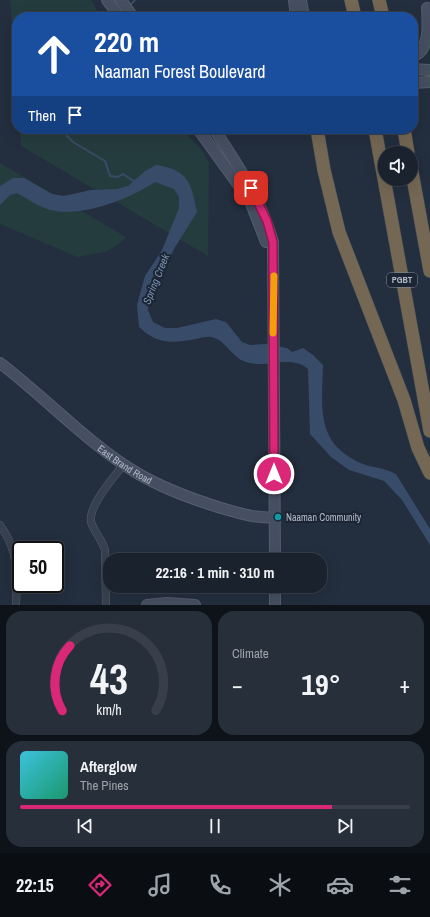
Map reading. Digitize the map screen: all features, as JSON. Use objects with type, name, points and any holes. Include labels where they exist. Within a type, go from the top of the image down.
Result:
[{"type":"highway","points":[[352,0],[354,12]]},
{"type":"highway","points":[[379,0],[381,12]]},
{"type":"highway","points":[[318,134],[325,176],[339,232],[404,400],[418,448],[430,473]]},
{"type":"highway","name":"PGBT","points":[[376,134],[430,431]]},
{"type":"highway","points":[[405,134],[407,146]]},
{"type":"highway","name":"PGBT","points":[[415,186],[430,271]]},
{"type":"main road","points":[[107,0],[116,12]]},
{"type":"main road","points":[[121,0],[129,12]]},
{"type":"main road","points":[[294,0],[295,12]]},
{"type":"main road","points":[[298,0],[300,12]]},
{"type":"main road","points":[[301,0],[303,12]]},
{"type":"main road","points":[[427,4],[430,20]]},
{"type":"main road","points":[[418,54],[424,49],[428,41],[427,4]]},
{"type":"main road","points":[[418,69],[430,70]]},
{"type":"main road","points":[[418,83],[430,82]]},
{"type":"main road","points":[[202,134],[250,201],[263,230],[274,265]]},
{"type":"main road","points":[[217,134],[236,162],[264,215],[273,242],[275,553]]},
{"type":"main road","name":"East Brand Road","points":[[0,363],[124,464],[150,480],[190,498],[253,517],[275,517]]},
{"type":"main road","points":[[275,593],[275,605]]},
{"type":"main road","points":[[147,605],[167,603],[196,605]]},
{"type":"street","points":[[106,605],[105,550],[103,543],[92,524],[90,515],[98,499],[124,464]]},
{"type":"street","points":[[0,525],[10,540],[15,555],[16,605]]},
{"type":"green space","points":[[10,0],[91,0],[98,12],[12,12],[12,27]]},
{"type":"green space","points":[[20,134],[186,134],[202,150],[209,164],[208,256],[21,146]]},
{"type":"green space","points":[[0,163],[126,237],[119,244],[105,252],[77,257],[0,224]]},
{"type":"water","name":"Spring Creek","points":[[156,165],[175,170],[186,179],[193,193],[197,212],[174,249],[148,301],[148,310],[153,322],[165,328],[177,328],[216,319],[226,322],[242,342],[250,345],[265,344],[287,348],[292,352],[303,348],[313,355],[323,365],[323,410],[329,435],[336,446],[347,456],[363,464],[388,470],[396,474],[430,529],[430,545],[402,500],[384,481],[349,470],[331,457],[310,434],[308,369],[301,365],[286,362],[254,364],[241,360],[221,342],[211,337],[173,342],[159,340],[152,337],[139,327],[137,305],[145,276],[162,250],[179,208],[179,197],[174,189],[155,182],[121,200],[81,211],[68,212],[51,210],[40,206],[17,193],[10,195],[0,205],[0,186],[13,178],[24,178],[52,194],[64,196],[91,190],[117,189],[128,186],[145,171]]},
{"type":"waterway","points":[[129,6],[135,0]]},
{"type":"waterway","points":[[68,134],[67,136],[73,142],[105,161],[110,176],[118,177],[123,174],[135,182]]},
{"type":"slow traffic","points":[[273,333],[274,276]]},
{"type":"place","name":"Naaman Community","points":[[278,517]]},
{"type":"route","points":[[251,188],[267,221],[273,242],[274,474]]}]
